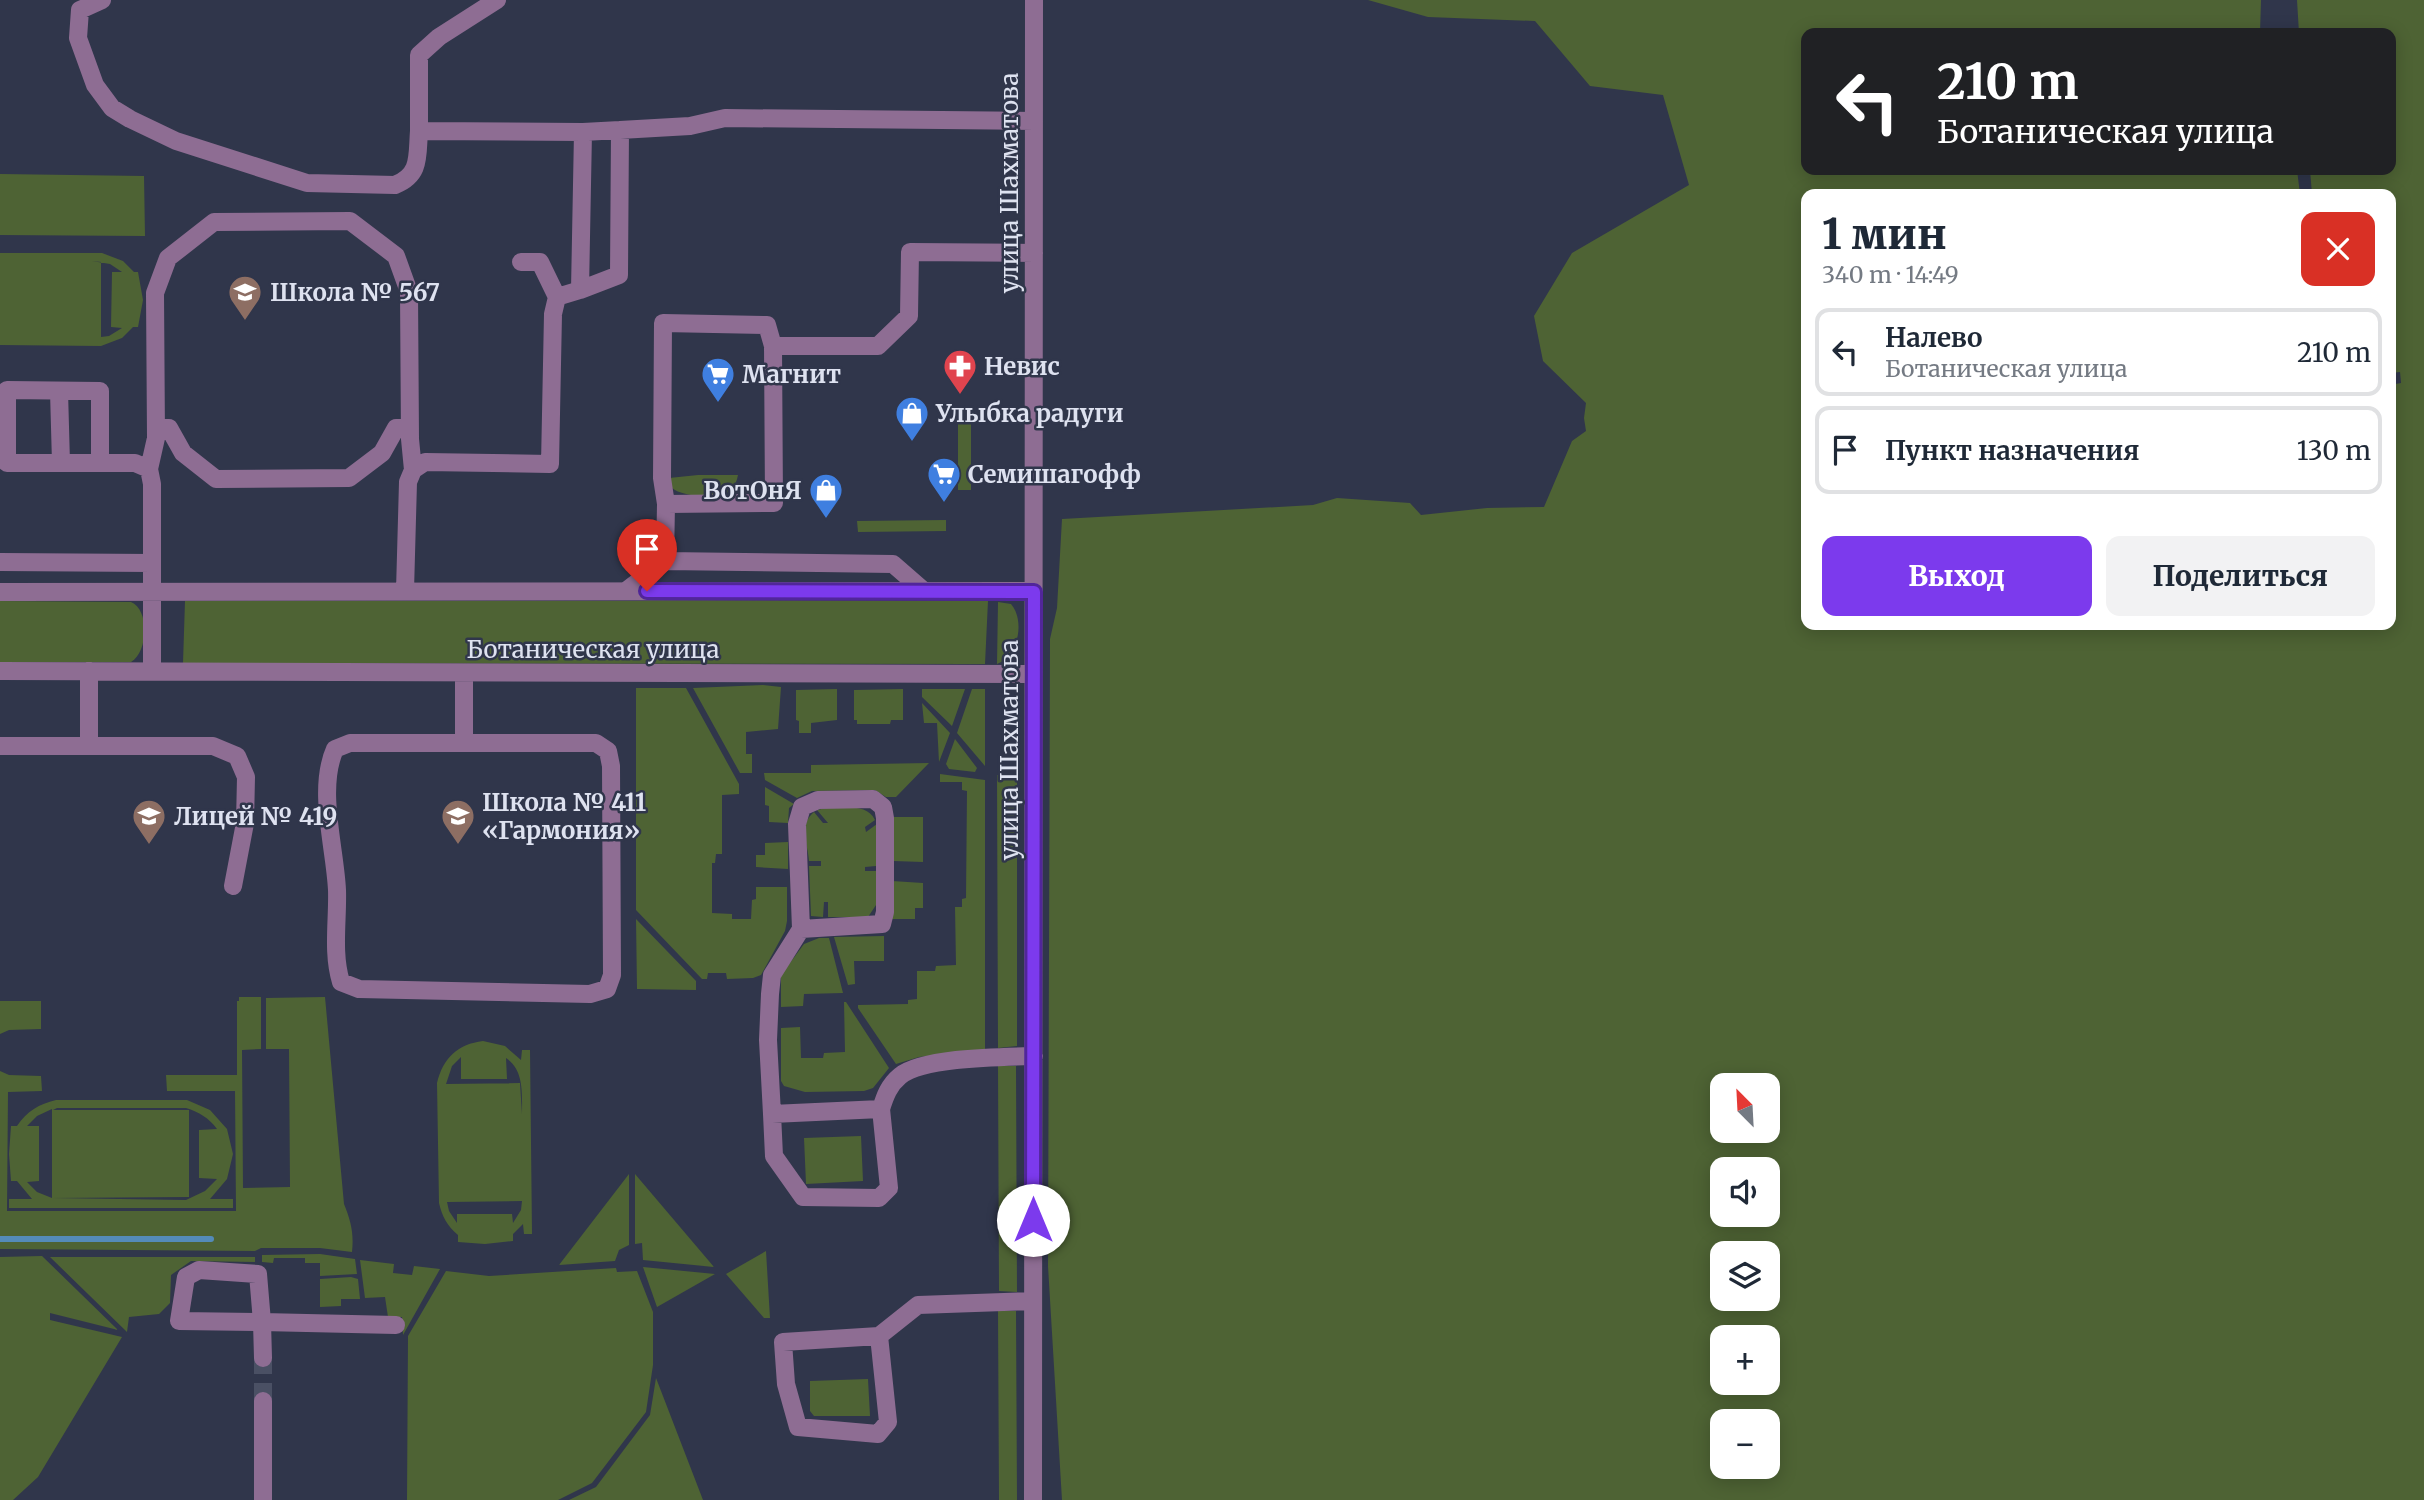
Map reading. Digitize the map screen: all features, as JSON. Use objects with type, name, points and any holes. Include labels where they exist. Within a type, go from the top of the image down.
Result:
[{"type":"street","points":[[102,0],[80,5],[78,38],[95,85],[112,108],[176,141],[307,183],[394,185],[408,180],[416,168],[419,55],[439,37],[497,0]]},
{"type":"street","name":"улица Шахматова","points":[[1033,1500],[1034,0]]},
{"type":"street","points":[[419,131],[583,132],[690,126],[725,118],[1034,121]]},
{"type":"street","points":[[556,297],[619,275],[620,130]]},
{"type":"street","points":[[580,290],[583,132]]},
{"type":"street","points":[[152,671],[152,484],[149,469],[156,438],[155,293],[168,258],[214,222],[350,221],[396,256],[409,292],[413,470],[408,482],[405,591]]},
{"type":"street","points":[[773,346],[878,346],[909,316],[910,252],[1034,253]]},
{"type":"street","points":[[413,470],[425,462],[550,464],[553,314],[556,297],[540,262],[521,262]]},
{"type":"street","points":[[665,561],[666,504],[662,478],[663,323],[767,325],[773,346],[774,503],[666,504]]},
{"type":"street","points":[[100,463],[100,391],[7,390],[7,463],[61,463],[100,463],[135,463],[149,469]]},
{"type":"street","points":[[59,391],[61,463]]},
{"type":"street","points":[[156,428],[169,428],[183,453],[216,479],[349,478],[382,453],[396,428],[410,428]]},
{"type":"street","points":[[626,591],[665,561],[893,564],[924,591]]},
{"type":"street","points":[[0,562],[152,564]]},
{"type":"street","points":[[0,592],[1034,592]]},
{"type":"street","name":"Ботаническая улица","points":[[0,671],[1033,674]]},
{"type":"street","points":[[89,671],[89,746]]},
{"type":"street","points":[[464,673],[464,744]]},
{"type":"street","points":[[349,743],[464,744],[596,743],[608,751],[611,766],[612,975],[607,989],[590,994],[359,989],[341,982],[337,966],[337,887],[328,822],[329,763],[335,749],[349,743]]},
{"type":"street","points":[[0,746],[213,746],[236,756],[246,777],[245,823],[233,887]]},
{"type":"street","points":[[801,929],[883,925],[885,818],[883,807],[873,799],[818,800],[802,807],[797,824],[801,929],[772,975],[768,1040],[774,1156],[803,1198],[879,1198],[889,1188],[881,1109],[887,1090],[900,1075],[921,1065],[1034,1056]]},
{"type":"street","points":[[772,1114],[881,1109]]},
{"type":"street","points":[[263,1358],[262,1322],[258,1274],[199,1270],[186,1277],[179,1321],[262,1322],[396,1325]]},
{"type":"street","points":[[879,1336],[888,1422],[878,1434],[798,1427],[786,1384],[783,1342],[879,1336],[918,1305],[1033,1301]]},
{"type":"street","points":[[263,1401],[263,1500]]},
{"type":"green space","points":[[1368,0],[2261,0],[2260,28],[1801,28],[1801,175],[2298,175],[2299,189],[1801,189],[1801,630],[2396,630],[2396,384],[2401,383],[2400,372],[2396,372],[2396,189],[2312,189],[2310,175],[2396,175],[2396,28],[2299,28],[2297,0],[2424,0],[2424,1500],[1062,1500],[1048,1266],[1050,639],[1057,608],[1062,519],[1313,505],[1337,498],[1410,503],[1421,515],[1487,508],[1544,507],[1572,441],[1586,431],[1586,403],[1543,361],[1534,316],[1572,253],[1689,185],[1663,95],[1590,86],[1535,21],[1428,17]]},
{"type":"green space","points":[[0,174],[144,176],[145,236],[0,235]]},
{"type":"green space","points":[[0,253],[102,253],[123,261],[134,272],[138,272],[143,300],[138,327],[133,327],[122,338],[101,346],[0,345]],"holes":[[[101,262],[122,272],[112,272],[111,327],[122,328],[109,336],[101,337]]]},
{"type":"green space","points":[[958,420],[971,420],[971,490],[958,490]]},
{"type":"green space","points":[[738,475],[731,490],[711,496],[677,491],[672,488],[669,478]]},
{"type":"green space","points":[[946,520],[946,531],[858,532],[857,521]]},
{"type":"green space","points":[[0,601],[131,602],[137,606],[144,622],[141,650],[131,662],[0,662]]},
{"type":"green space","points":[[185,601],[988,601],[985,664],[183,663]]},
{"type":"green space","points":[[998,602],[1011,604],[1019,628],[1015,646],[1004,660],[997,664]]},
{"type":"green space","points":[[763,685],[781,687],[778,729],[746,732],[746,754],[752,754],[752,773],[740,773],[693,688]]},
{"type":"green space","points":[[636,688],[686,688],[739,784],[739,794],[722,795],[722,854],[716,854],[715,863],[712,863],[712,913],[732,914],[732,919],[751,919],[756,887],[787,887],[785,931],[761,975],[727,979],[726,973],[708,973],[707,979],[702,979],[636,910]]},
{"type":"green space","points":[[837,689],[837,720],[811,723],[811,733],[799,733],[796,690]]},
{"type":"green space","points":[[903,689],[903,720],[891,720],[890,724],[857,724],[857,720],[854,720],[854,690]]},
{"type":"green space","points":[[922,689],[965,689],[952,726],[922,697]]},
{"type":"green space","points":[[972,689],[985,689],[985,766],[957,733]]},
{"type":"green space","points":[[922,703],[950,733],[939,762],[937,723],[924,723]]},
{"type":"green space","points":[[955,739],[977,768],[975,772],[949,769],[946,764]]},
{"type":"green space","points":[[929,763],[896,797],[886,797],[875,790],[812,791],[797,798],[765,780],[764,773],[811,773],[811,765]]},
{"type":"green space","points":[[940,774],[985,780],[985,1050],[919,1057],[896,1064],[858,1005],[908,1004],[908,1000],[917,999],[917,971],[935,971],[936,966],[956,965],[955,907],[962,907],[962,899],[966,898],[967,791],[962,790],[962,782],[940,782]]},
{"type":"green space","points":[[997,775],[1017,775],[1017,1046],[998,1048]]},
{"type":"green space","points":[[765,787],[794,804],[789,808],[788,823],[769,822]]},
{"type":"green space","points":[[826,808],[866,811],[875,820],[865,827],[866,832],[877,824],[876,866],[865,867],[865,871],[876,871],[876,905],[868,917],[828,917],[828,902],[824,902],[823,917],[811,916],[809,866],[821,866],[821,861],[809,861],[805,829],[814,812],[823,823],[828,823],[817,810]]},
{"type":"green space","points":[[894,817],[923,817],[923,862],[893,861]]},
{"type":"green space","points":[[788,842],[788,869],[756,867],[756,855],[765,855],[765,843]]},
{"type":"green space","points":[[892,881],[923,883],[923,908],[915,908],[915,919],[892,919]]},
{"type":"green space","points":[[636,919],[696,981],[696,990],[637,989]]},
{"type":"green space","points":[[884,936],[884,961],[854,961],[855,984],[848,985],[834,937]]},
{"type":"green space","points":[[819,938],[829,938],[843,993],[804,994],[803,1006],[781,1007],[781,975],[804,944]]},
{"type":"green space","points":[[239,997],[261,997],[261,1049],[242,1050],[243,1188],[290,1187],[289,1049],[266,1049],[266,998],[325,997],[344,1204],[353,1239],[352,1252],[320,1248],[261,1248],[255,1251],[0,1249],[0,1071],[9,1075],[41,1076],[42,1091],[8,1092],[7,1211],[236,1211],[235,1091],[167,1091],[166,1075],[237,1075]]},
{"type":"green space","points":[[0,1001],[41,1001],[41,1029],[9,1030],[0,1034]]},
{"type":"green space","points":[[844,1002],[889,1068],[873,1088],[864,1091],[805,1092],[784,1086],[781,1081],[781,1028],[800,1027],[801,1058],[823,1058],[824,1053],[845,1052]]},
{"type":"green space","points":[[483,1041],[505,1046],[521,1060],[522,1050],[530,1050],[532,1234],[524,1234],[523,1224],[513,1234],[513,1241],[485,1244],[458,1242],[458,1235],[446,1220],[439,1203],[437,1083],[443,1066],[453,1054]],"holes":[[[461,1057],[461,1079],[507,1079],[506,1058],[512,1063],[521,1083],[522,1114],[520,1083],[446,1084],[452,1066]],[[522,1201],[521,1210],[513,1223],[512,1214],[457,1214],[457,1223],[447,1202]]]},
{"type":"green space","points":[[998,1066],[1016,1066],[1017,1292],[999,1291]]},
{"type":"green space","points":[[56,1100],[187,1100],[210,1110],[227,1129],[233,1154],[227,1179],[210,1199],[233,1199],[233,1208],[9,1208],[9,1199],[32,1199],[17,1181],[11,1181],[11,1126],[17,1126],[29,1112],[39,1106]],"holes":[[[186,1108],[195,1111],[217,1129],[199,1130],[199,1178],[217,1179],[205,1191],[186,1200],[53,1198],[189,1197],[189,1110],[53,1110]],[[52,1109],[52,1198],[37,1192],[27,1182],[39,1181],[39,1126],[27,1126],[37,1116]]]},
{"type":"green space","points":[[861,1136],[863,1181],[806,1184],[804,1138]]},
{"type":"green space","points":[[629,1174],[629,1245],[619,1250],[615,1261],[559,1265]]},
{"type":"green space","points":[[635,1174],[714,1267],[643,1260],[642,1243],[635,1244]]},
{"type":"green space","points":[[766,1251],[770,1318],[764,1318],[726,1274]]},
{"type":"green space","points":[[320,1254],[355,1259],[357,1274],[320,1276],[320,1263],[305,1263],[305,1258],[274,1258],[273,1263],[262,1262],[262,1255]]},
{"type":"green space","points":[[42,1256],[118,1330],[50,1313],[50,1320],[122,1337],[38,1477],[13,1500],[0,1500],[0,1257]]},
{"type":"green space","points":[[50,1257],[255,1257],[255,1262],[191,1261],[171,1275],[170,1303],[159,1314],[129,1317],[127,1332]]},
{"type":"green space","points":[[360,1260],[394,1264],[393,1273],[412,1275],[414,1266],[440,1269],[403,1335],[402,1317],[388,1317],[385,1297],[365,1298]]},
{"type":"green space","points":[[643,1267],[715,1274],[657,1307]]},
{"type":"green space","points":[[616,1268],[617,1272],[637,1271],[653,1312],[653,1365],[646,1412],[592,1483],[558,1500],[407,1500],[408,1336],[446,1271],[489,1276]]},
{"type":"green space","points":[[320,1279],[358,1279],[360,1299],[341,1299],[341,1306],[320,1307]]},
{"type":"green space","points":[[998,1311],[1016,1311],[1017,1500],[999,1500]]},
{"type":"green space","points":[[656,1378],[703,1500],[569,1500],[596,1487],[650,1415]]},
{"type":"green space","points":[[868,1379],[870,1416],[814,1416],[810,1411],[810,1381]]},
{"type":"waterway","points":[[0,1239],[211,1239]]},
{"type":"tunnel","points":[[263,1358],[263,1401]]},
{"type":"place","name":"Школа № 567","points":[[245,322]]},
{"type":"place","name":"Невис","points":[[960,396]]},
{"type":"place","name":"Магнит","points":[[718,404]]},
{"type":"place","name":"Улыбка радуги","points":[[912,443]]},
{"type":"place","name":"Семишагофф","points":[[944,504]]},
{"type":"place","name":"ВотОнЯ","points":[[826,520]]},
{"type":"place","name":"Лицей № 419","points":[[149,846]]},
{"type":"place","name":"Школа № 411 «Гармония»","points":[[458,846]]},
{"type":"route","points":[[647,591],[1034,592],[1033,1220]]}]
